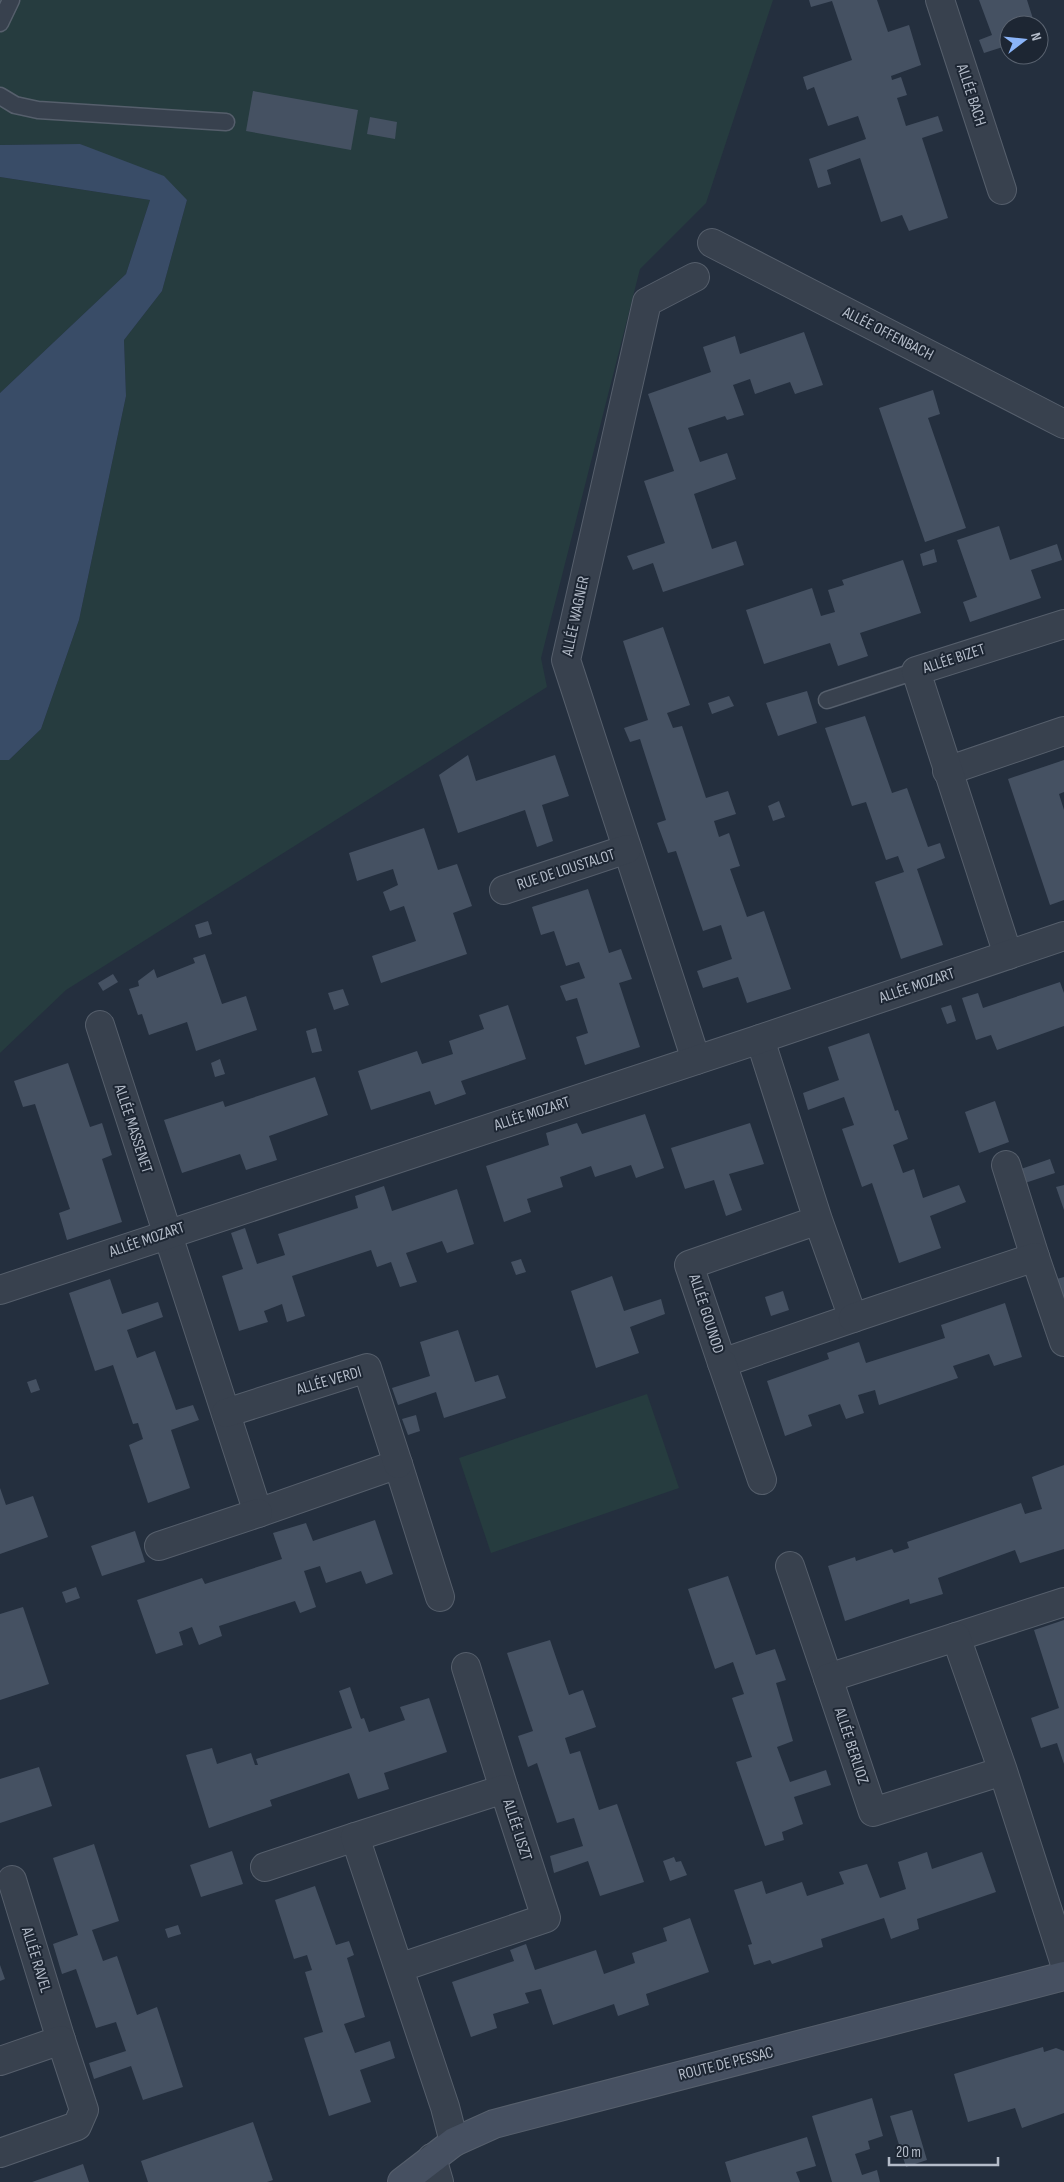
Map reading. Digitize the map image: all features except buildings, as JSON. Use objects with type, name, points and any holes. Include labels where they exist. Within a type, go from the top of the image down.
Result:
[{"type":"street","name":"ALLÉE BACH","points":[[940,0],[1002,190]]},
{"type":"street","name":"ALLÉE OFFENBACH","points":[[712,242],[1064,424]]},
{"type":"street","name":"ALLÉE WAGNER","points":[[695,277],[647,302],[566,660],[696,1060]]},
{"type":"street","name":"ALLÉE BIZET","points":[[1008,955],[916,671],[1064,624]]},
{"type":"street","points":[[947,771],[1064,731]]},
{"type":"street","name":"RUE DE LOUSTALOT","points":[[504,890],[628,850]]},
{"type":"street","name":"ALLÉE MOZART","points":[[0,1290],[166,1233],[760,1039],[1064,936]]},
{"type":"street","name":"ALLÉE MASSENET","points":[[100,1025],[166,1233]]},
{"type":"street","points":[[760,1039],[818,1220],[853,1318]]},
{"type":"street","points":[[1006,1165],[1064,1342]]},
{"type":"street","name":"ALLÉE GOUNOD","points":[[818,1220],[689,1265],[722,1362],[1036,1257]]},
{"type":"street","points":[[166,1233],[258,1513]]},
{"type":"street","points":[[722,1362],[762,1480]]},
{"type":"street","name":"ALLÉE VERDI","points":[[226,1413],[367,1368],[440,1597]]},
{"type":"street","points":[[159,1546],[398,1464]]},
{"type":"street","points":[[790,1566],[828,1678],[1064,1602]]},
{"type":"street","points":[[956,1637],[1003,1771],[1064,1961]]},
{"type":"street","points":[[466,1666],[504,1788]]},
{"type":"street","name":"ALLÉE BERLIOZ","points":[[828,1678],[872,1812],[1003,1771]]},
{"type":"street","name":"ALLÉE LISZT","points":[[265,1867],[504,1788],[546,1918],[399,1968]]},
{"type":"street","points":[[355,1837],[445,2107],[454,2142]]},
{"type":"street","name":"ALLÉE RAVEL","points":[[0,2153],[78,2126],[84,2110],[60,2040],[12,1880]]},
{"type":"street","name":"ROUTE DE PESSAC","points":[[402,2182],[435,2170],[454,2142],[494,2124],[1064,1976]]},
{"type":"street","points":[[0,2061],[60,2040]]},
{"type":"lane","points":[[0,23],[11,0]]},
{"type":"lane","points":[[0,96],[15,105],[38,110],[226,122]]},
{"type":"lane","points":[[827,700],[916,671]]},
{"type":"green space","points":[[0,0],[773,0],[706,203],[640,269],[541,658],[547,687],[66,990],[0,1053],[0,760],[9,760],[41,729],[79,620],[126,396],[124,340],[162,291],[187,200],[80,144],[0,145]]},
{"type":"green space","points":[[0,177],[150,200],[126,274],[0,393]]},
{"type":"green space","points":[[647,1394],[679,1488],[491,1553],[459,1458]]},
{"type":"water","points":[[80,144],[164,176],[187,200],[162,291],[124,340],[126,396],[79,620],[41,729],[9,760],[0,760],[0,393],[126,274],[150,200],[0,177],[0,145]]}]
